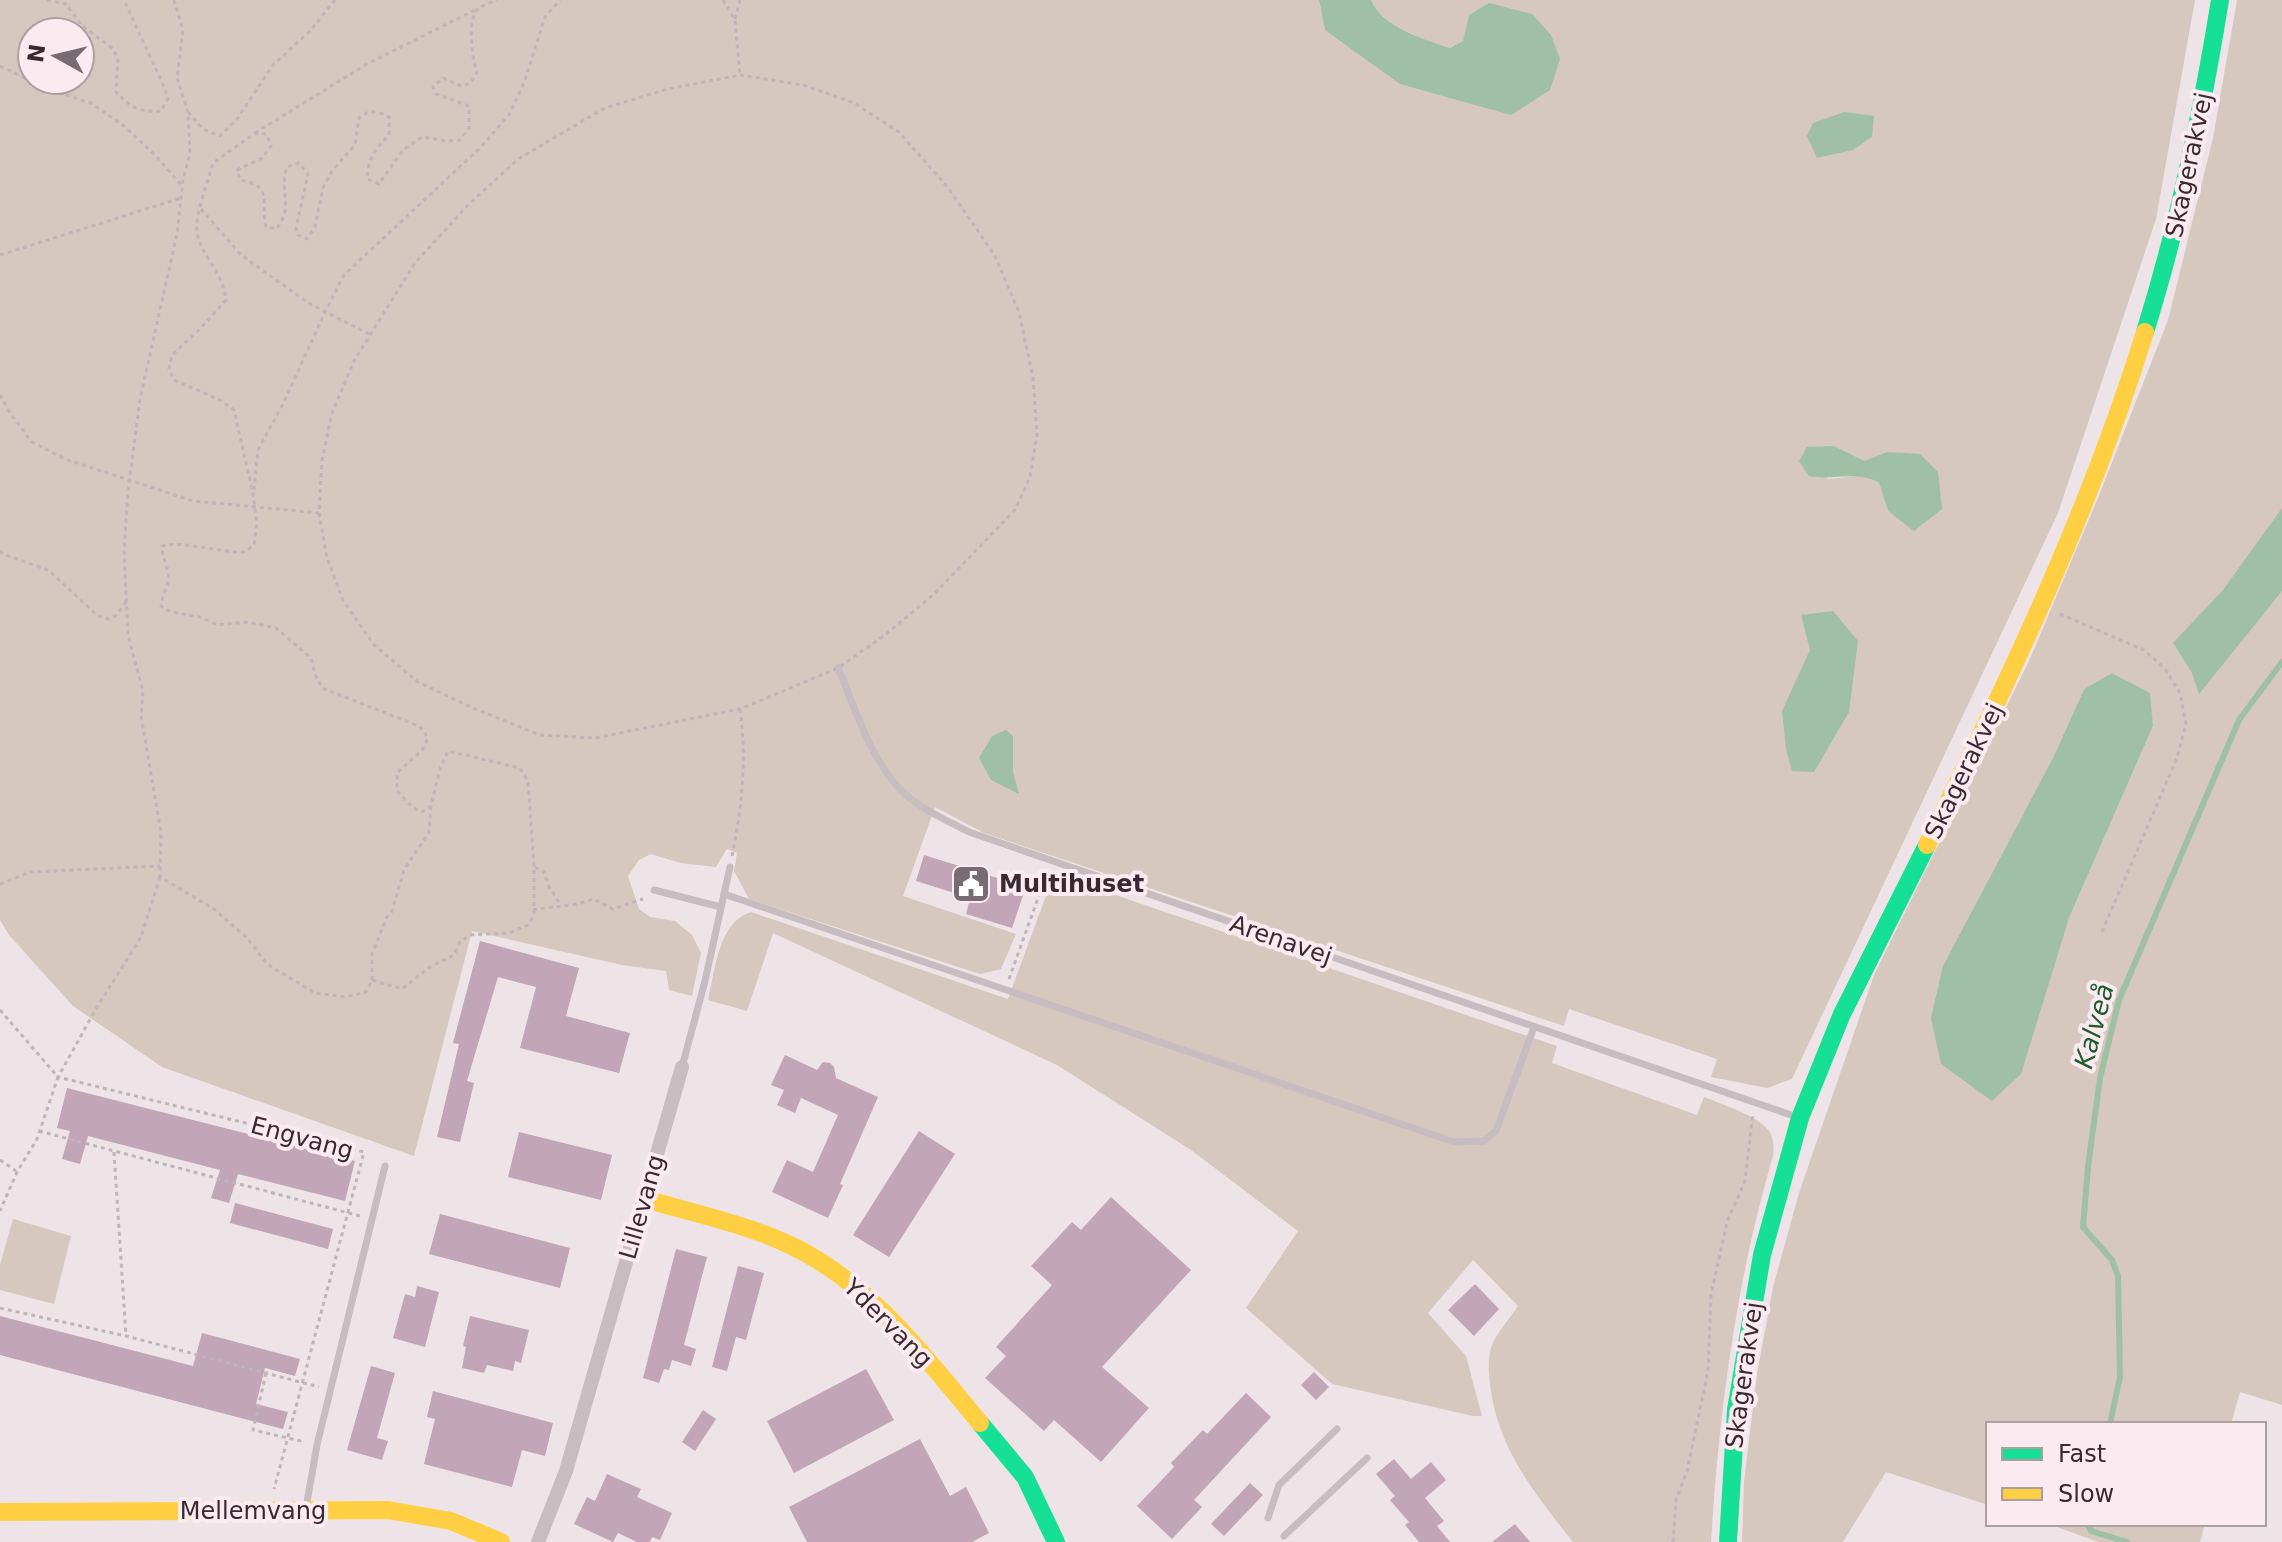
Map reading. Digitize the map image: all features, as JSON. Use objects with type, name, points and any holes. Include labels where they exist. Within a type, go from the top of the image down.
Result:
[{"type":"street","name":"Skagerakvej","points":[[1728,1542],[1736,1410],[1762,1255],[1800,1118],[1842,1014],[1988,723],[2042,606],[2122,406],[2168,258],[2203,106],[2220,0]]},
{"type":"street","name":"Lillevang","points":[[538,1542],[558,1496],[682,1067]]},
{"type":"street","name":"Ydervang","points":[[645,1199],[790,1245],[827,1266],[871,1301],[946,1382],[1025,1477],[1056,1542]]},
{"type":"street","name":"Mellemvang","points":[[0,1512],[388,1510],[451,1521],[501,1542]]},
{"type":"lane","name":"Arenavej","points":[[838,668],[874,753],[902,792],[969,832],[1800,1118]]},
{"type":"lane","name":"Lillevang","points":[[682,1067],[730,867]]},
{"type":"lane","points":[[654,890],[721,907]]},
{"type":"lane","points":[[724,894],[1454,1142],[1484,1141],[1496,1131],[1534,1027]]},
{"type":"lane","name":"Engvang","points":[[306,1511],[317,1445],[385,1166]]},
{"type":"lane","points":[[1268,1518],[1279,1485],[1337,1429]]},
{"type":"lane","points":[[1284,1536],[1367,1458]]},
{"type":"path","points":[[47,0],[66,4],[82,26],[111,47],[118,58],[116,92],[130,107],[147,113],[161,111],[168,99],[165,89],[124,0]]},
{"type":"path","points":[[0,1211],[39,1131],[58,1077],[141,937],[160,877],[161,832],[141,716],[143,691],[128,636],[124,551],[129,480],[140,399],[177,234],[190,153],[188,112],[177,78],[183,30],[174,0]]},
{"type":"path","points":[[188,112],[203,129],[220,136],[237,119],[273,65],[310,31],[335,0]]},
{"type":"path","points":[[431,806],[422,812],[412,807],[397,791],[397,773],[422,750],[428,738],[419,726],[322,688],[311,658],[276,628],[248,622],[218,625],[200,617],[171,612],[161,606],[169,571],[162,557],[162,546],[173,543],[183,547],[244,552],[254,545],[257,524],[234,410],[220,400],[174,380],[169,369],[172,355],[226,300],[220,277],[196,230],[213,163],[255,133],[367,64],[497,0]]},
{"type":"path","points":[[253,494],[258,450],[344,275],[481,147],[509,115],[524,83],[545,17],[560,0]]},
{"type":"path","points":[[723,0],[735,20]]},
{"type":"path","points":[[740,0],[735,20],[740,75]]},
{"type":"path","points":[[255,133],[266,134],[271,146],[262,158],[237,170],[240,180],[252,182],[262,189],[267,203],[266,227],[276,229],[284,220],[287,208],[282,179],[287,167],[299,163],[308,174],[296,228],[298,235],[307,239],[315,227],[323,188],[332,171],[355,145],[359,118],[365,112],[378,111],[389,117],[389,135],[377,147],[367,167],[367,179],[379,184],[403,150],[422,137],[460,140],[469,128],[469,106],[436,94],[433,87],[443,78],[461,86],[471,83],[477,72],[472,59],[472,17],[479,8]]},
{"type":"path","points":[[0,66],[50,90],[91,103],[124,126],[183,187]]},
{"type":"path","points":[[740,75],[803,85],[854,103],[899,132],[949,189],[995,256],[1019,312],[1033,378],[1037,435],[1030,477],[1015,510],[934,594],[885,635],[838,668],[740,709],[595,738],[540,735],[418,682],[373,644],[343,600],[327,558],[319,513],[322,460],[332,413],[355,359],[370,335],[415,263],[468,205],[518,159],[605,108],[668,89],[740,75]]},
{"type":"path","points":[[0,255],[181,198]]},
{"type":"path","points":[[201,209],[241,255],[325,312],[370,335]]},
{"type":"path","points":[[0,395],[32,442],[65,459],[193,501],[319,513]]},
{"type":"path","points":[[0,551],[48,570],[98,616],[108,619],[115,616],[126,602]]},
{"type":"path","points":[[2042,606],[2144,650],[2166,670],[2180,693],[2186,724],[2177,758],[2101,934]]},
{"type":"path","points":[[730,867],[743,778],[745,741],[740,709]]},
{"type":"path","points":[[160,877],[214,909],[247,938],[267,964],[315,993],[346,997],[366,992],[372,980],[372,954],[392,911],[404,870],[429,832],[431,806],[448,751],[520,768],[528,781],[534,867],[534,915],[528,925],[509,933],[470,935],[460,942],[454,955],[430,967],[402,989],[372,980]]},
{"type":"path","points":[[1005,990],[1052,860]]},
{"type":"path","points":[[0,884],[30,872],[160,866]]},
{"type":"path","points":[[534,867],[544,872],[549,887],[561,905]]},
{"type":"path","points":[[533,910],[571,906],[593,899],[613,909],[641,902],[654,890]]},
{"type":"path","points":[[0,1010],[58,1077]]},
{"type":"path","name":"Engvang","points":[[58,1077],[364,1152],[273,1491]]},
{"type":"path","points":[[1673,1542],[1676,1500],[1687,1471],[1708,1371],[1711,1294],[1727,1222],[1745,1181],[1752,1140],[1753,1102]]},
{"type":"path","points":[[39,1131],[371,1220]]},
{"type":"path","points":[[114,1152],[126,1336]]},
{"type":"path","points":[[0,1160],[17,1172]]},
{"type":"path","points":[[0,1308],[126,1336],[330,1390]]},
{"type":"path","points":[[266,1373],[253,1430],[317,1445]]},
{"type":"shaded area","points":[[0,0],[1319,0],[1325,30],[1511,115],[1469,15],[1463,42],[1450,48],[1395,25],[1371,0],[2195,0],[2156,219],[2058,513],[1792,1079],[1767,1088],[1711,1077],[1717,1059],[1569,1009],[1564,1026],[984,833],[935,807],[903,896],[1016,934],[1001,969],[980,974],[749,899],[734,871],[737,853],[727,849],[716,867],[680,863],[651,854],[639,860],[628,876],[639,909],[650,917],[675,921],[692,935],[701,953],[692,996],[669,990],[666,971],[622,965],[472,931],[414,1156],[162,1067],[73,1006],[9,935],[0,920]],"holes":[[[1834,446],[1865,461],[1914,530],[1888,511],[1879,483],[1866,475],[1827,479]]]},
{"type":"shaded area","points":[[1319,0],[1371,0],[1394,25],[1450,48],[1463,41],[1469,15],[1489,3],[1532,14],[1551,35],[1560,59],[1550,90],[1511,115],[1400,84],[1325,30]]},
{"type":"shaded area","points":[[2237,0],[2282,0],[2282,1405],[2240,1392],[2232,1422],[1986,1422],[1986,1504],[1886,1472],[1843,1542],[1742,1542],[1744,1482],[1757,1374],[1773,1287],[1799,1193],[1874,975],[2029,661],[2168,320],[2213,138]],"holes":[[[2112,673],[2149,693],[2153,726],[2069,918],[2055,958],[2053,758],[2084,689]]]},
{"type":"shaded area","points":[[1844,112],[1874,116],[1872,137],[1853,150],[1817,158],[1807,136],[1813,123]]},
{"type":"shaded area","points":[[1834,446],[1865,461],[1887,452],[1920,454],[1938,472],[1942,509],[1914,531],[1888,511],[1879,483],[1854,476],[1809,476],[1799,461],[1807,447]]},
{"type":"shaded area","points":[[2282,508],[2282,591],[2199,694],[2192,673],[2173,643],[2223,590]]},
{"type":"shaded area","points":[[1833,611],[1858,641],[1849,712],[1814,772],[1792,771],[1782,711],[1810,650],[1801,615]]},
{"type":"shaded area","points":[[2112,673],[2150,693],[2153,726],[2069,918],[2021,1074],[1992,1101],[1941,1064],[1931,1018],[1943,966],[2053,758],[2084,689]]},
{"type":"shaded area","points":[[1006,730],[1013,736],[1013,772],[1019,794],[991,780],[979,758],[992,736]]},
{"type":"shaded area","points":[[1054,874],[1557,1046],[1552,1063],[1697,1115],[1704,1097],[1757,1120],[1769,1131],[1773,1156],[1739,1299],[1724,1396],[1711,1542],[1573,1542],[1533,1490],[1502,1434],[1491,1391],[1489,1358],[1496,1337],[1518,1306],[1473,1260],[1428,1313],[1466,1356],[1482,1416],[1332,1384],[1246,1308],[1298,1231],[1191,1150],[1057,1065],[773,933],[747,1011],[708,1000],[725,937],[740,917],[751,912],[1008,999]]},
{"type":"shaded area","points":[[13,1219],[71,1236],[54,1304],[0,1290],[0,1265]]},
{"type":"shaded area","points":[[2054,1526],[2204,1526],[2200,1542],[2098,1542]]},
{"type":"building","name":"Multihuset","points":[[924,855],[1026,887],[1012,928],[966,914],[970,898],[916,881]]},
{"type":"building","points":[[480,941],[579,968],[566,1016],[630,1033],[619,1073],[520,1048],[536,987],[498,977],[467,1081],[474,1083],[460,1142],[437,1137],[459,1044],[453,1043]]},
{"type":"building","points":[[785,1055],[817,1070],[823,1062],[830,1063],[836,1078],[878,1097],[828,1218],[772,1192],[787,1160],[813,1172],[838,1115],[801,1098],[795,1113],[777,1105],[784,1090],[771,1085]]},
{"type":"building","points":[[67,1088],[355,1161],[345,1201],[238,1174],[229,1203],[211,1198],[220,1170],[88,1136],[80,1164],[62,1159],[70,1131],[57,1128]]},
{"type":"building","points":[[919,1131],[955,1154],[889,1257],[853,1235]]},
{"type":"building","points":[[519,1132],[612,1155],[601,1200],[508,1177]]},
{"type":"building","points":[[1111,1197],[1191,1270],[1102,1367],[1149,1408],[1101,1462],[1054,1420],[1044,1431],[985,1378],[1006,1356],[996,1347],[1052,1285],[1031,1266],[1072,1222],[1081,1230]]},
{"type":"building","points":[[235,1203],[333,1229],[328,1249],[230,1223]]},
{"type":"building","points":[[440,1214],[570,1248],[560,1288],[429,1254]]},
{"type":"building","points":[[676,1249],[707,1257],[684,1345],[696,1349],[691,1366],[672,1360],[669,1370],[664,1369],[659,1383],[643,1378]]},
{"type":"building","points":[[738,1266],[764,1273],[746,1340],[736,1337],[727,1371],[712,1367]]},
{"type":"building","points":[[1475,1284],[1499,1309],[1474,1336],[1448,1310]]},
{"type":"building","points":[[417,1286],[439,1292],[425,1347],[393,1338],[405,1294],[415,1297]]},
{"type":"building","points":[[0,1316],[193,1366],[202,1333],[300,1359],[295,1376],[265,1368],[256,1404],[288,1412],[283,1429],[0,1355]]},
{"type":"building","points":[[470,1316],[529,1330],[521,1363],[515,1361],[513,1371],[487,1365],[484,1373],[462,1368]]},
{"type":"building","points":[[371,1366],[395,1373],[377,1438],[388,1441],[382,1460],[347,1450]]},
{"type":"building","points":[[866,1369],[894,1420],[794,1473],[767,1421]]},
{"type":"building","points":[[1314,1372],[1329,1387],[1316,1400],[1301,1385]]},
{"type":"building","points":[[433,1391],[553,1423],[545,1456],[522,1450],[512,1487],[424,1464],[435,1419],[427,1417]]},
{"type":"building","points":[[1246,1393],[1271,1417],[1194,1500],[1202,1507],[1172,1539],[1137,1506],[1174,1467],[1171,1463],[1203,1430],[1207,1434]]},
{"type":"building","points":[[703,1410],[716,1419],[695,1451],[682,1442]]},
{"type":"building","points":[[920,1439],[950,1496],[966,1487],[989,1533],[972,1542],[807,1542],[789,1507]]},
{"type":"building","points":[[1394,1459],[1411,1479],[1431,1462],[1446,1480],[1425,1498],[1444,1521],[1437,1526],[1450,1542],[1419,1542],[1405,1525],[1409,1522],[1390,1500],[1395,1496],[1376,1474]]},
{"type":"building","points":[[607,1474],[641,1489],[637,1497],[672,1513],[660,1540],[652,1537],[650,1542],[637,1542],[618,1533],[613,1542],[574,1524],[587,1497],[595,1501]]},
{"type":"building","points":[[1250,1483],[1263,1495],[1224,1536],[1211,1524]]},
{"type":"building","points":[[1515,1524],[1530,1542],[1492,1542]]},
{"type":"waterway","name":"Kalveå","points":[[2110,1422],[2120,1377],[2118,1276],[2112,1260],[2083,1227],[2100,1078],[2119,1000],[2239,720],[2282,662]]},
{"type":"waterway","name":"Kalveå","points":[[2089,1526],[2091,1531],[2127,1542]]},
{"type":"traffic: fast","points":[[2145,332],[2169,250],[2188,167],[2220,0]]},
{"type":"traffic: fast","points":[[1728,1542],[1736,1410],[1762,1255],[1800,1118],[1842,1014],[1927,845]]},
{"type":"traffic: fast","points":[[980,1423],[1025,1477],[1056,1542]]},
{"type":"traffic: slow","points":[[1927,845],[2074,529],[2145,332]]},
{"type":"traffic: slow","points":[[645,1199],[755,1231],[819,1261],[871,1300],[939,1373],[980,1423]]},
{"type":"traffic: slow","points":[[0,1512],[388,1510],[451,1521],[501,1542]]},
{"type":"place","name":"Multihuset","points":[[971,884]]}]
